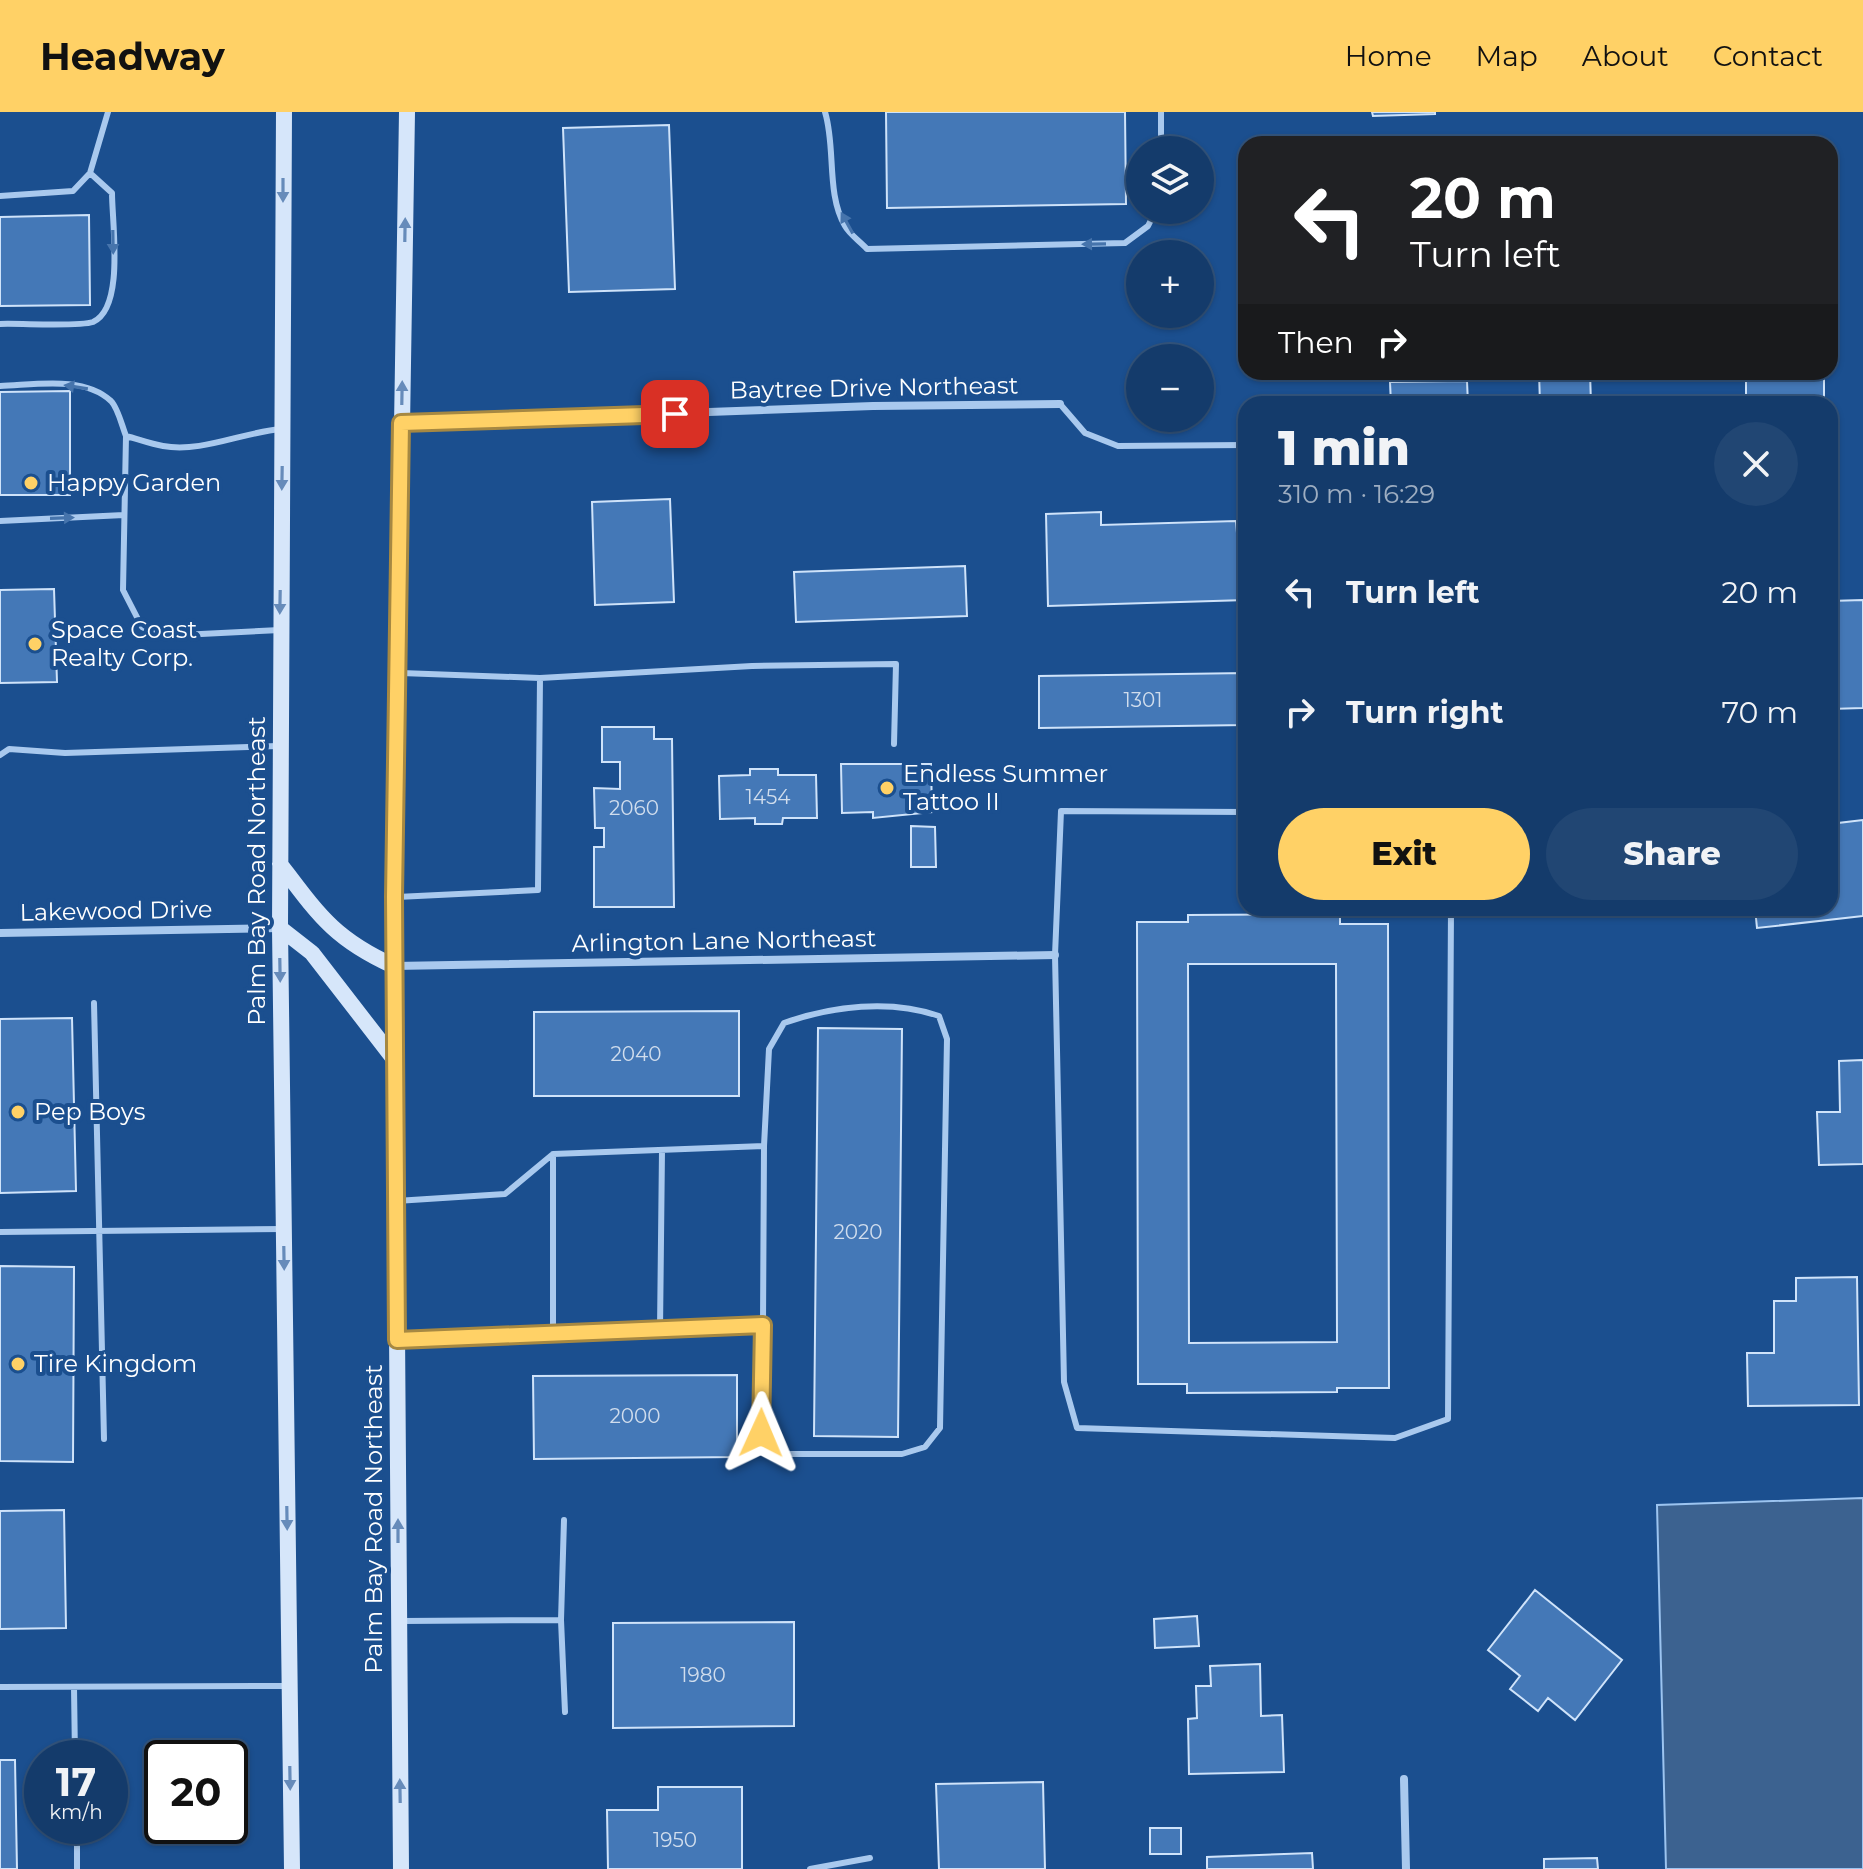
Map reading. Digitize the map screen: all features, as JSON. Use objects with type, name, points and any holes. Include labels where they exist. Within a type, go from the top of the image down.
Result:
[{"type":"main road","name":"Palm Bay Road Northeast","points":[[284,112],[280,928],[292,1869]]},
{"type":"main road","name":"Palm Bay Road Northeast","points":[[401,1869],[394,897],[407,112]]},
{"type":"main road","points":[[280,864],[325,923],[357,949],[394,966]]},
{"type":"main road","points":[[280,928],[312,953],[394,1059]]},
{"type":"street","name":"Baytree Drive Northeast","points":[[401,423],[873,406],[1060,404]]},
{"type":"street","name":"Lakewood Drive","points":[[0,933],[280,928]]},
{"type":"street","name":"Arlington Lane Northeast","points":[[394,966],[1055,955]]},
{"type":"street","points":[[1404,1779],[1406,1869]]},
{"type":"lane","points":[[0,196],[73,191],[90,173],[108,112]]},
{"type":"lane","points":[[825,112],[831,129],[835,187],[844,226],[867,249],[1125,243],[1149,224]]},
{"type":"lane","points":[[1161,112],[1161,136]]},
{"type":"lane","points":[[0,324],[92,322],[107,309],[113,292],[112,193],[90,173]]},
{"type":"lane","points":[[0,386],[74,384],[95,391],[113,402],[126,436],[123,590],[142,627],[161,636],[280,630]]},
{"type":"lane","points":[[1060,404],[1085,433],[1118,446],[1238,445]]},
{"type":"lane","points":[[126,436],[165,447],[203,446],[254,431],[282,429]]},
{"type":"lane","points":[[0,521],[124,515]]},
{"type":"lane","points":[[398,673],[540,678],[752,666],[896,664],[894,744]]},
{"type":"lane","points":[[394,897],[538,890],[540,678]]},
{"type":"lane","points":[[0,755],[9,749],[65,753],[280,746]]},
{"type":"lane","points":[[1238,812],[1061,811],[1055,955],[1064,1382],[1077,1428],[1395,1438],[1448,1419],[1451,916]]},
{"type":"lane","points":[[94,1003],[104,1439]]},
{"type":"lane","points":[[913,1007],[939,1016],[947,1039],[940,1428],[925,1447],[902,1454],[772,1454],[761,1433],[763,1325],[764,1146],[769,1049],[784,1023],[822,1009],[913,1007]]},
{"type":"lane","points":[[396,1201],[505,1194],[553,1154],[764,1146]]},
{"type":"lane","points":[[660,1330],[662,1150]]},
{"type":"lane","points":[[553,1154],[553,1335]]},
{"type":"lane","points":[[0,1232],[284,1229]]},
{"type":"lane","points":[[397,1340],[763,1325]]},
{"type":"lane","points":[[564,1520],[561,1620],[565,1712]]},
{"type":"lane","points":[[399,1621],[561,1620]]},
{"type":"lane","points":[[0,1687],[289,1686]]},
{"type":"lane","points":[[74,1687],[75,1740]]},
{"type":"lane","points":[[77,1844],[77,1869]]},
{"type":"lane","points":[[810,1869],[870,1858]]},
{"type":"water","points":[[1863,1498],[1863,1869],[1666,1869],[1657,1505]]},
{"type":"building","points":[[886,112],[1125,112],[1126,204],[887,208]]},
{"type":"building","points":[[1372,112],[1435,112],[1435,114],[1373,116]]},
{"type":"building","points":[[669,125],[675,289],[569,292],[563,128]]},
{"type":"building","points":[[89,215],[90,305],[0,306],[0,217]]},
{"type":"building","points":[[1539,380],[1590,380],[1591,396],[1540,396]]},
{"type":"building","points":[[1746,380],[1824,380],[1824,396],[1746,396]]},
{"type":"building","points":[[1467,381],[1468,396],[1391,396],[1390,382]]},
{"type":"building","points":[[70,391],[70,495],[0,495],[0,392]]},
{"type":"building","points":[[670,499],[674,602],[595,605],[592,502]]},
{"type":"building","points":[[1101,512],[1101,525],[1236,521],[1238,600],[1048,606],[1046,514]]},
{"type":"building","points":[[965,566],[967,616],[796,622],[794,572]]},
{"type":"building","points":[[54,589],[57,682],[0,683],[0,590]]},
{"type":"building","points":[[1863,600],[1863,708],[1838,709],[1838,601]]},
{"type":"building","points":[[1238,673],[1238,725],[1039,728],[1039,676]]},
{"type":"building","points":[[602,727],[654,727],[654,739],[672,739],[674,907],[594,907],[594,847],[604,847],[604,828],[595,828],[594,788],[620,789],[620,762],[602,762]]},
{"type":"building","name":"Endless Summer Tattoo II","points":[[841,764],[931,764],[932,812],[873,818],[873,812],[842,813]]},
{"type":"building","points":[[750,769],[778,769],[778,775],[816,775],[817,818],[783,818],[782,824],[755,824],[755,818],[720,819],[719,776],[750,775]]},
{"type":"building","points":[[1863,820],[1863,916],[1757,928],[1756,916],[1838,916],[1838,823]]},
{"type":"building","points":[[911,826],[935,827],[936,867],[911,867]]},
{"type":"building","points":[[1188,915],[1238,915],[1340,916],[1340,924],[1388,924],[1389,1388],[1337,1388],[1337,1392],[1187,1393],[1187,1384],[1138,1384],[1137,922],[1188,922]],"holes":[[[1188,964],[1336,964],[1337,1342],[1189,1343]]]},
{"type":"building","points":[[739,1011],[739,1096],[534,1096],[534,1012]]},
{"type":"building","points":[[72,1018],[76,1191],[0,1193],[0,1019]]},
{"type":"building","points":[[818,1028],[902,1029],[898,1437],[814,1436]]},
{"type":"building","points":[[1863,1060],[1863,1164],[1819,1165],[1817,1112],[1840,1112],[1839,1061]]},
{"type":"building","points":[[0,1266],[74,1267],[73,1462],[0,1461]]},
{"type":"building","points":[[1857,1277],[1859,1405],[1748,1406],[1747,1353],[1774,1353],[1774,1301],[1796,1301],[1796,1278]]},
{"type":"building","points":[[737,1375],[737,1457],[534,1459],[533,1376]]},
{"type":"building","points":[[64,1510],[66,1628],[0,1629],[0,1511]]},
{"type":"building","points":[[1535,1590],[1622,1660],[1575,1720],[1548,1698],[1538,1711],[1510,1689],[1520,1676],[1488,1650]]},
{"type":"building","points":[[1197,1616],[1199,1646],[1155,1648],[1154,1619]]},
{"type":"building","points":[[794,1622],[794,1726],[613,1728],[613,1623]]},
{"type":"building","points":[[1260,1664],[1261,1716],[1282,1715],[1284,1772],[1189,1774],[1188,1719],[1197,1718],[1196,1686],[1211,1686],[1210,1666]]},
{"type":"building","points":[[0,1760],[15,1760],[17,1869],[0,1869]]},
{"type":"building","points":[[1043,1782],[1045,1869],[939,1869],[936,1784]]},
{"type":"building","points":[[658,1787],[742,1787],[742,1869],[608,1869],[607,1810],[658,1810]]},
{"type":"building","points":[[1150,1828],[1181,1828],[1181,1854],[1150,1854]]},
{"type":"building","points":[[1312,1853],[1313,1869],[1207,1869],[1207,1857]]},
{"type":"building","points":[[1597,1858],[1598,1869],[1544,1869],[1544,1859]]},
{"type":"place","name":"Happy Garden","points":[[31,483]]},
{"type":"place","name":"Space Coast Realty Corp.","points":[[35,644]]},
{"type":"place","name":"Endless Summer Tattoo II","points":[[887,788]]},
{"type":"place","name":"Pep Boys","points":[[18,1112]]},
{"type":"place","name":"Tire Kingdom","points":[[18,1364]]},
{"type":"route","points":[[675,414],[401,423],[394,897],[397,1340],[507,1338],[763,1325],[761,1433]]}]
